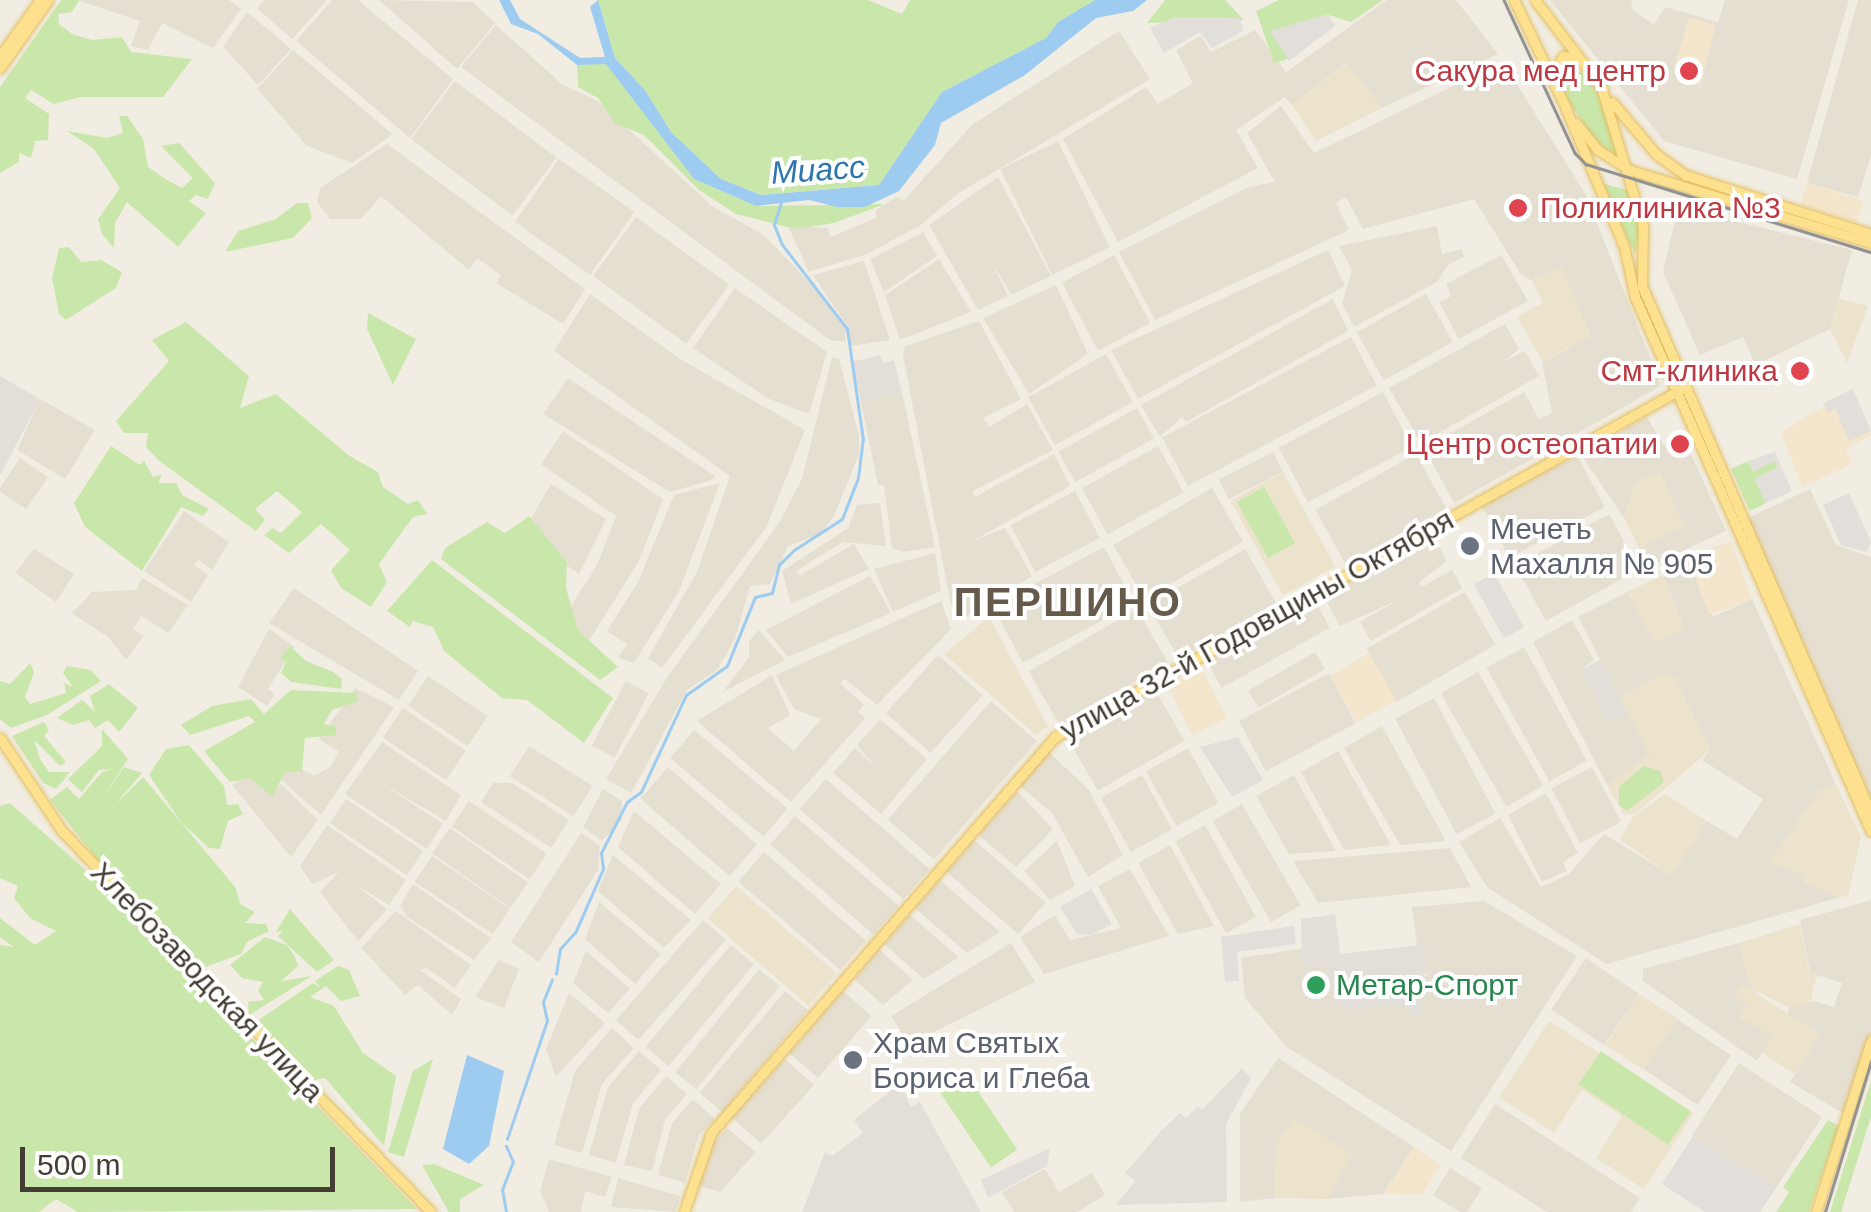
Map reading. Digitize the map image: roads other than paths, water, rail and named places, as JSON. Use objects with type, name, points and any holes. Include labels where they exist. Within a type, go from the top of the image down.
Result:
[{"type":"main road","points":[[0,56],[40,0]]},
{"type":"main road","points":[[0,68],[48,0]]},
{"type":"main road","points":[[1514,0],[1554,77],[1680,389],[1871,831]]},
{"type":"main road","points":[[1535,0],[1601,86],[1674,169],[1871,243]]},
{"type":"main road","points":[[1554,77],[1563,56],[1582,61]]},
{"type":"main road","points":[[1601,86],[1630,170],[1642,226],[1642,286],[1680,389],[1871,814]]},
{"type":"main road","points":[[1566,109],[1598,150],[1630,170],[1871,234]]},
{"type":"main road","name":"улица 32-й Годовщины Октября","points":[[684,1212],[712,1133],[1055,737],[1680,389]]},
{"type":"main road","name":"Хлебозаводская улица","points":[[0,738],[62,830],[430,1212]]},
{"type":"main road","points":[[1816,1212],[1871,1041]]},
{"type":"water","name":"Миасс","points":[[499,0],[510,0],[520,19],[580,58],[605,57],[590,7],[598,0],[615,58],[645,90],[671,132],[721,179],[761,195],[879,185],[942,92],[1046,38],[1058,22],[1095,0],[1147,0],[1133,11],[1096,18],[1025,75],[941,123],[935,145],[899,191],[865,207],[837,207],[809,200],[756,206],[694,179],[606,64],[577,65],[538,34],[511,24]]},
{"type":"water","points":[[467,1055],[504,1071],[489,1146],[469,1164],[443,1149]]},
{"type":"waterway","points":[[556,974],[560,949],[576,931],[603,869],[601,853],[627,802],[641,792],[686,695],[727,666],[755,597],[772,593],[779,565],[794,550],[842,519],[858,478],[863,440],[847,329],[782,245],[774,225],[781,202]]},
{"type":"waterway","points":[[507,1139],[547,1021],[543,1002],[552,980]]},
{"type":"waterway","points":[[506,1146],[513,1162],[502,1190],[506,1212]]},
{"type":"tram line","points":[[1504,0],[1575,153],[1586,164],[1871,252]]},
{"type":"tram line","points":[[1825,1212],[1871,1062]]},
{"type":"place","name":"Сакура мед центр","points":[[1689,71]]},
{"type":"place","name":"Поликлиника №3","points":[[1518,208]]},
{"type":"place","name":"Смт-клиника","points":[[1800,371]]},
{"type":"place","name":"Центр остеопатии","points":[[1680,444]]},
{"type":"place","name":"Мечеть Махалля № 905","points":[[1470,546]]},
{"type":"place","name":"Метар-Спорт","points":[[1316,985]]},
{"type":"place","name":"Храм Святых Бориса и Глеба","points":[[853,1060]]},
{"type":"district","name":"ПЕРШИНО","points":[[1068,602]]}]
